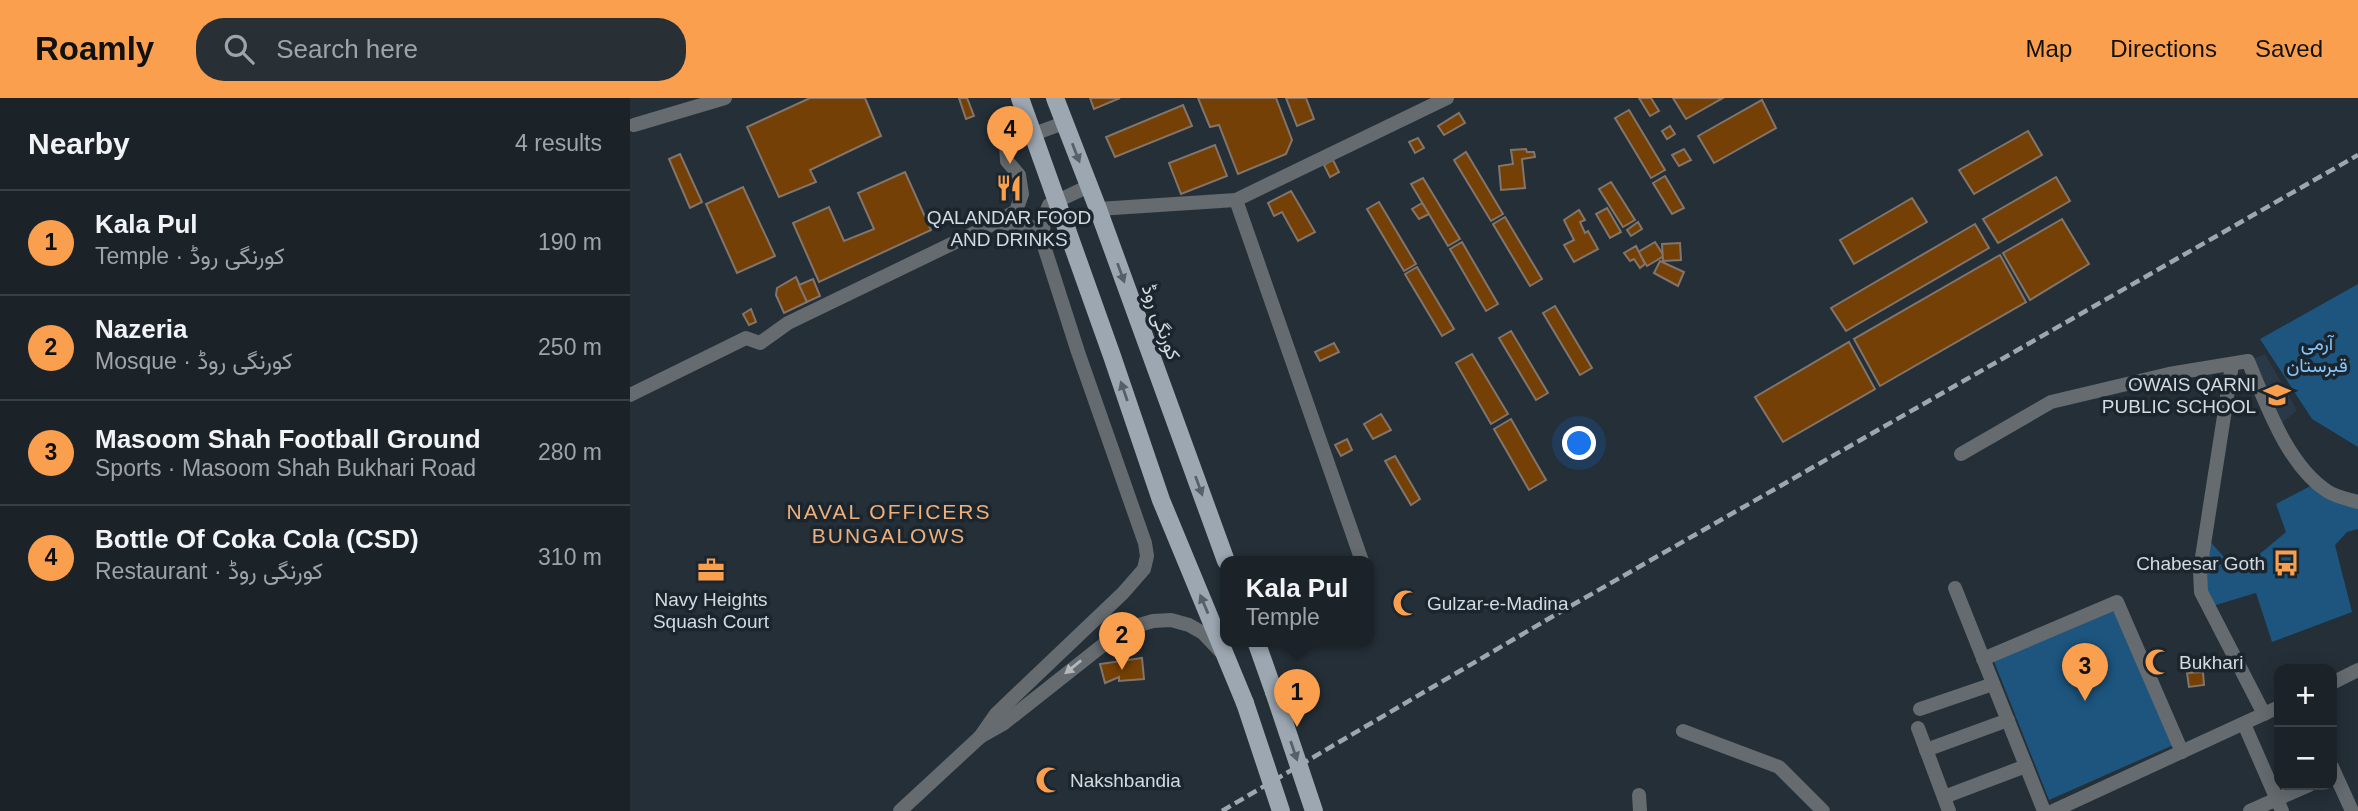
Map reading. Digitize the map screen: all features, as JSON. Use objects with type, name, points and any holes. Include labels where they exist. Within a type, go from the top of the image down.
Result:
[{"type":"main road","points":[[1020,98],[1161,500],[1220,641]]},
{"type":"main road","name":"کورنگی روڈ","points":[[1055,98],[1224,556]]},
{"type":"main road","points":[[1223,647],[1245,702],[1281,811]]},
{"type":"main road","points":[[1258,647],[1314,811]]},
{"type":"street","points":[[634,125],[725,98]]},
{"type":"street","points":[[1098,209],[1236,200],[1447,98]]},
{"type":"street","points":[[630,395],[746,338],[760,343],[788,323],[1016,211],[1022,194],[1019,175],[1007,161],[1006,144],[1064,123]]},
{"type":"street","points":[[900,811],[980,737],[996,714],[1138,578],[1144,569],[1147,556],[1133,503],[1079,352],[1048,257],[1043,229],[1049,205],[1089,186]]},
{"type":"street","points":[[1236,200],[1360,556]]},
{"type":"street","points":[[997,222],[1043,229]]},
{"type":"street","points":[[1961,454],[2051,402],[2169,374],[2248,361],[2282,440],[2327,491],[2358,502]]},
{"type":"street","points":[[2232,365],[2200,570],[2201,592],[2264,714]]},
{"type":"street","points":[[1955,588],[2044,811]]},
{"type":"street","points":[[1983,659],[2117,602],[2182,752]]},
{"type":"street","points":[[980,737],[1003,724],[1110,638],[1132,626],[1162,620],[1189,625],[1214,642],[1231,667]]},
{"type":"street","points":[[2337,680],[2358,670]]},
{"type":"street","points":[[1920,709],[1993,684]]},
{"type":"street","points":[[2053,811],[2274,709]]},
{"type":"street","points":[[1926,750],[2008,720]]},
{"type":"street","points":[[2244,724],[2280,805]]},
{"type":"street","points":[[1918,728],[1947,804],[2026,766]]},
{"type":"street","points":[[1683,731],[1779,767],[1823,811]]},
{"type":"street","points":[[2337,778],[2355,811]]},
{"type":"street","points":[[2250,811],[2280,805],[2302,790]]},
{"type":"street","points":[[1639,795],[1640,811]]},
{"type":"shaded area","name":"OWAIS QARNI PUBLIC SCHOOL","points":[[2265,354],[2297,410],[2281,424],[2251,360]]},
{"type":"green space","name":"آرمی قبرستان","points":[[2358,284],[2358,447],[2312,419],[2260,339]]},
{"type":"green space","points":[[2318,482],[2358,502],[2358,529],[2347,532],[2335,545],[2352,612],[2272,642],[2256,593],[2209,607],[2200,570],[2207,538],[2233,567],[2243,568],[2286,532],[2276,504]]},
{"type":"green space","points":[[2118,604],[2178,743],[2049,800],[1993,659]]},
{"type":"building","points":[[810,98],[865,98],[881,136],[810,170],[816,182],[779,197],[747,127]]},
{"type":"building","points":[[959,98],[967,98],[974,116],[966,119]]},
{"type":"building","points":[[1090,98],[1120,98],[1094,109]]},
{"type":"building","points":[[1198,98],[1276,98],[1292,140],[1286,154],[1238,174],[1219,125],[1210,127]]},
{"type":"building","points":[[1286,98],[1306,98],[1314,119],[1297,126]]},
{"type":"building","points":[[1639,98],[1651,98],[1659,111],[1650,116]]},
{"type":"building","points":[[1673,98],[1723,98],[1686,119]]},
{"type":"building","points":[[1762,100],[1776,128],[1714,163],[1698,136]]},
{"type":"building","points":[[1183,105],[1192,126],[1115,157],[1106,137]]},
{"type":"building","points":[[1629,110],[1665,170],[1651,178],[1615,118]]},
{"type":"building","points":[[1459,113],[1465,123],[1444,135],[1438,126]]},
{"type":"building","points":[[1670,126],[1675,134],[1667,139],[1662,131]]},
{"type":"building","points":[[2028,131],[2042,155],[1974,194],[1959,170]]},
{"type":"building","points":[[1418,138],[1424,148],[1415,153],[1409,142]]},
{"type":"building","points":[[1215,145],[1227,176],[1181,194],[1169,163]]},
{"type":"building","points":[[1526,149],[1527,152],[1534,152],[1535,157],[1522,159],[1525,188],[1501,190],[1499,166],[1513,164],[1511,150]]},
{"type":"building","points":[[1684,149],[1691,160],[1679,166],[1672,155]]},
{"type":"building","points":[[1466,152],[1503,214],[1491,221],[1454,160]]},
{"type":"building","points":[[680,154],[702,202],[690,208],[669,159]]},
{"type":"building","points":[[1333,160],[1339,172],[1330,177],[1324,165]]},
{"type":"building","points":[[905,172],[931,230],[819,282],[793,223],[829,207],[844,241],[874,229],[858,193]]},
{"type":"building","points":[[1665,176],[1684,208],[1672,214],[1653,183]]},
{"type":"building","points":[[2056,177],[2070,201],[1998,243],[1983,219]]},
{"type":"building","points":[[1423,178],[1460,239],[1448,246],[1411,184]]},
{"type":"building","points":[[1611,182],[1635,220],[1623,227],[1599,189]]},
{"type":"building","points":[[743,187],[775,256],[737,273],[706,204]]},
{"type":"building","points":[[1291,191],[1315,232],[1298,241],[1282,212],[1274,216],[1268,203]]},
{"type":"building","points":[[1912,198],[1927,222],[1854,264],[1840,240]]},
{"type":"building","points":[[1379,202],[1416,264],[1404,271],[1367,209]]},
{"type":"building","points":[[1422,203],[1429,214],[1419,219],[1412,209]]},
{"type":"building","points":[[1607,208],[1621,232],[1610,238],[1596,214]]},
{"type":"building","points":[[1579,210],[1585,220],[1580,222],[1585,233],[1588,231],[1598,249],[1574,262],[1564,245],[1574,240],[1564,220]]},
{"type":"building","points":[[1505,217],[1542,279],[1530,286],[1493,224]]},
{"type":"building","points":[[2062,219],[2089,264],[2030,300],[2003,253]]},
{"type":"building","points":[[1638,222],[1642,229],[1631,236],[1627,230]]},
{"type":"building","points":[[1975,224],[1989,248],[1846,331],[1831,308]]},
{"type":"building","points":[[1462,242],[1498,304],[1486,311],[1450,249]]},
{"type":"building","points":[[1655,242],[1664,256],[1647,266],[1638,252]]},
{"type":"building","points":[[1680,243],[1681,260],[1663,261],[1662,244]]},
{"type":"building","points":[[1636,246],[1645,264],[1640,268],[1634,259],[1630,261],[1624,253]]},
{"type":"building","points":[[2000,255],[2026,302],[1880,386],[1854,339]]},
{"type":"building","points":[[1660,261],[1684,272],[1678,286],[1654,273]]},
{"type":"building","points":[[1417,267],[1454,329],[1442,336],[1405,274]]},
{"type":"building","points":[[796,277],[807,302],[784,313],[776,295],[777,288]]},
{"type":"building","points":[[813,279],[820,296],[807,302],[799,285]]},
{"type":"building","points":[[1555,306],[1592,368],[1580,375],[1543,313]]},
{"type":"building","points":[[751,309],[756,322],[749,325],[743,314]]},
{"type":"building","points":[[1511,331],[1548,393],[1536,400],[1499,338]]},
{"type":"building","points":[[1849,342],[1875,389],[1783,442],[1755,397]]},
{"type":"building","points":[[1334,343],[1339,352],[1320,361],[1315,352]]},
{"type":"building","points":[[1472,354],[1508,414],[1491,424],[1456,363]]},
{"type":"building","points":[[1381,414],[1391,430],[1373,439],[1364,424]]},
{"type":"building","points":[[1511,419],[1546,480],[1529,490],[1494,429]]},
{"type":"building","points":[[1347,439],[1352,450],[1341,456],[1335,445]]},
{"type":"building","points":[[1395,456],[1420,499],[1411,505],[1385,461]]},
{"type":"building","points":[[1142,658],[1144,679],[1119,681],[1119,677],[1105,683],[1100,664]]},
{"type":"building","points":[[2203,672],[2204,685],[2189,687],[2187,673]]},
{"type":"railway","points":[[1222,811],[1555,615],[2358,155]]},
{"type":"place","name":"Bottle Of Coka Cola (CSD)","points":[[1010,164]]},
{"type":"place","name":"QALANDAR FOOD AND DRINKS","points":[[1009,188]]},
{"type":"place","name":"OWAIS QARNI PUBLIC SCHOOL","points":[[2277,395]]},
{"type":"place","name":"Chabesar Goth","points":[[2286,563]]},
{"type":"place","name":"Navy Heights Squash Court","points":[[711,570]]},
{"type":"place","name":"Gulzar-e-Madina","points":[[1406,603]]},
{"type":"place","name":"Bukhari","points":[[2158,662]]},
{"type":"place","name":"Nazeria","points":[[1122,670]]},
{"type":"place","name":"Masoom Shah Football Ground","points":[[2085,701]]},
{"type":"place","name":"Kala Pul","points":[[1297,727]]},
{"type":"place","name":"Nakshbandia","points":[[1049,780]]},
{"type":"district","name":"NAVAL OFFICERS BUNGALOWS","points":[[889,523]]}]
